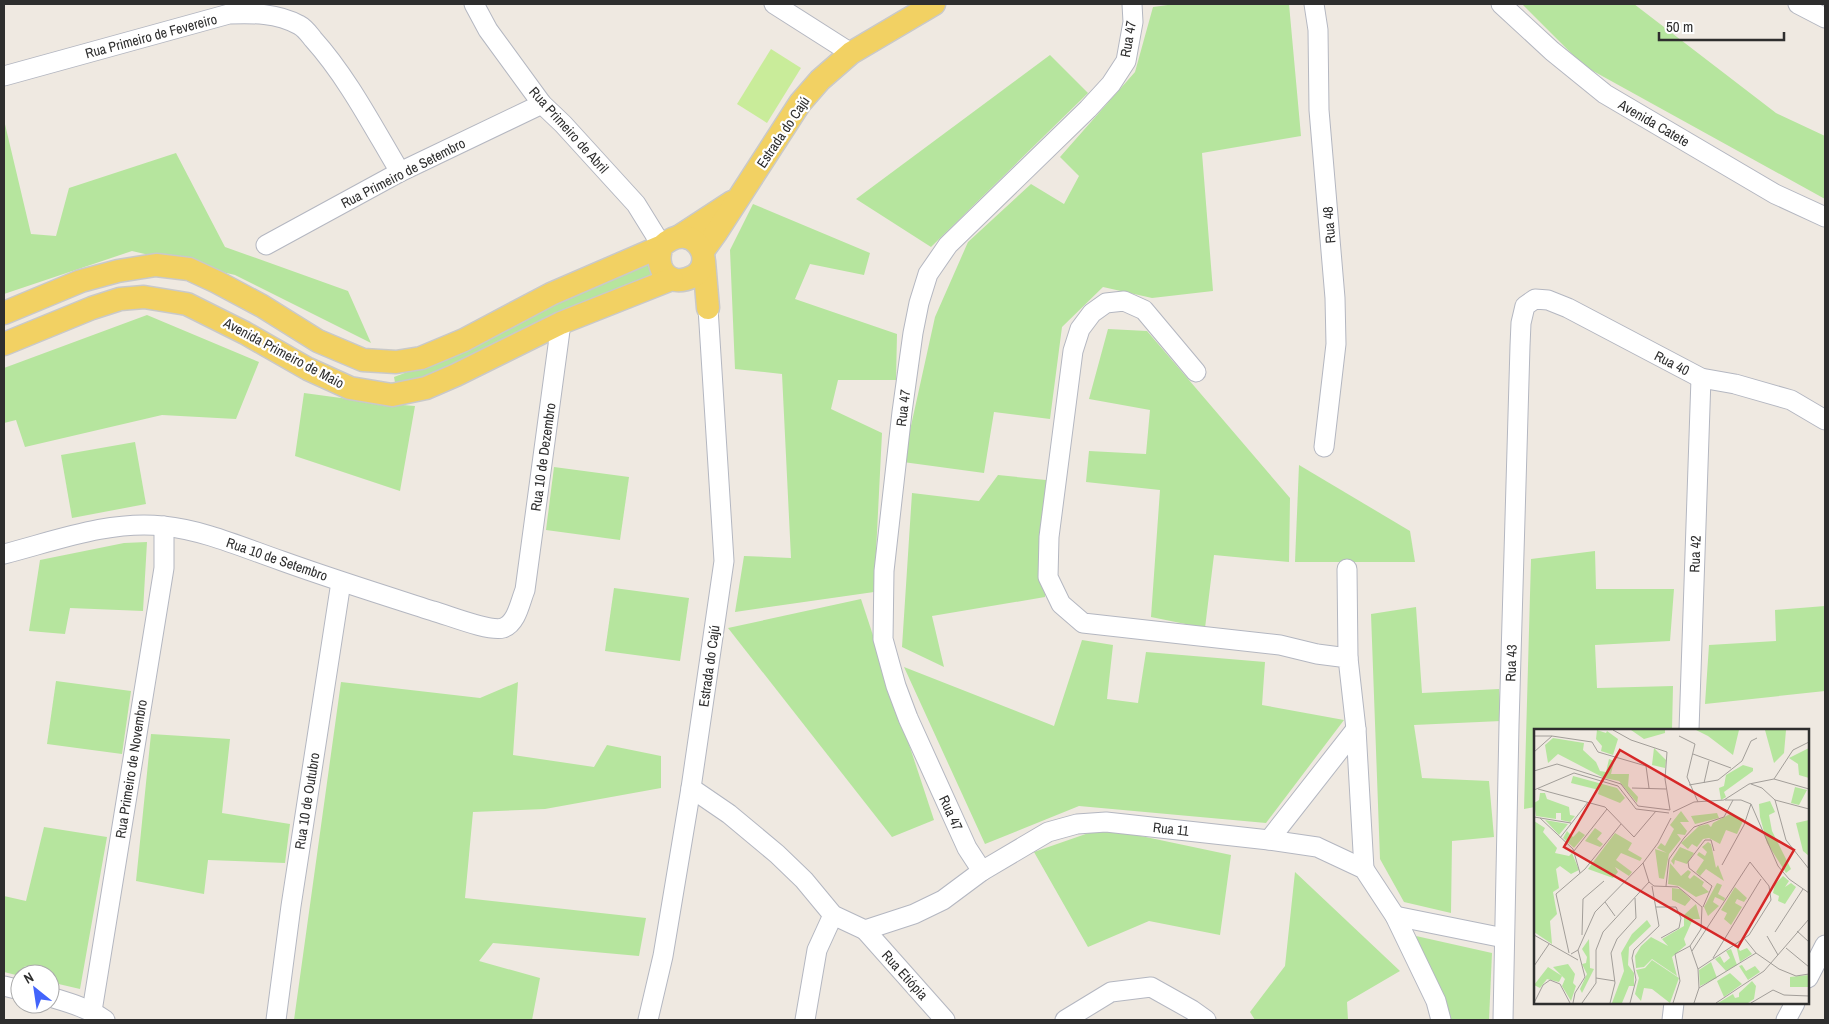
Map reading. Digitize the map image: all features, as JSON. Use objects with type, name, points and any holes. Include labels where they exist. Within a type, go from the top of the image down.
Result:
[{"type":"main road","name":"Estrada do Cajú","points":[[679,280],[698,273],[703,256],[737,199],[800,103],[820,80],[851,53],[934,4]]},
{"type":"main road","name":"Estrada do Cajú","points":[[672,241],[737,199]]},
{"type":"main road","points":[[703,256],[694,240],[672,241],[659,261],[661,268],[679,280],[708,308]]},
{"type":"main road","name":"Avenida Primeiro de Maio","points":[[4,313],[81,281],[118,271],[156,265],[189,270],[218,282],[318,340],[363,360],[396,362],[421,358],[464,340],[551,294],[672,241]]},
{"type":"main road","name":"Estrada do Cajú","points":[[703,256],[708,308]]},
{"type":"main road","name":"Avenida Primeiro de Maio","points":[[4,344],[92,308],[120,299],[144,296],[187,304],[245,333],[308,369],[350,388],[392,395],[426,388],[456,376],[561,324],[679,280]]},
{"type":"street","name":"Rua Primeiro de Abril","points":[[474,4],[488,30],[542,104],[672,241]]},
{"type":"street","points":[[774,4],[851,53]]},
{"type":"street","name":"Rua 47","points":[[982,871],[967,848],[908,718],[896,686],[883,639],[884,571],[913,332],[928,274],[948,245],[1088,109],[1111,84],[1126,61],[1133,22],[1132,4]]},
{"type":"street","name":"Rua 48","points":[[1314,4],[1318,30],[1319,110],[1335,298],[1336,344],[1324,447]]},
{"type":"street","name":"Avenida Catete","points":[[1501,4],[1552,51],[1605,94],[1774,194],[1825,217]]},
{"type":"street","points":[[1798,4],[1825,18]]},
{"type":"street","name":"Rua Primeiro de Fevereiro","points":[[4,76],[229,14],[251,13],[276,16],[301,26],[326,53],[400,172]]},
{"type":"street","name":"Rua Primeiro de Setembro","points":[[266,245],[400,172],[542,104]]},
{"type":"street","name":"Rua 40","points":[[1525,306],[1536,299],[1548,300],[1701,378],[1734,384],[1792,400],[1825,420]]},
{"type":"street","points":[[1196,372],[1144,310],[1124,301],[1106,303],[1092,313],[1080,328],[1073,351],[1049,537],[1048,577],[1061,604],[1083,622],[1280,646],[1348,658]]},
{"type":"street","name":"Rua 43","points":[[1503,1020],[1520,346],[1521,323],[1525,306]]},
{"type":"street","name":"Estrada do Cajú","points":[[648,1020],[663,956],[724,561],[708,308]]},
{"type":"street","name":"Rua 10 de Dezembro","points":[[524,590],[561,324]]},
{"type":"street","name":"Rua 42","points":[[1689,729],[1701,378]]},
{"type":"street","name":"Rua 10 de Setembro","points":[[4,554],[100,529],[137,525],[164,526],[213,537],[341,582],[468,622],[495,628],[503,628],[510,624],[524,590]]},
{"type":"street","name":"Rua Primeiro de Novembro","points":[[99,1016],[164,568],[164,526]]},
{"type":"street","points":[[1347,569],[1348,658],[1356,729],[1364,868],[1395,916],[1436,1001],[1442,1020]]},
{"type":"street","name":"Rua 10 de Outubro","points":[[276,1020],[291,906],[341,582]]},
{"type":"street","points":[[1269,840],[1356,729]]},
{"type":"street","points":[[690,788],[729,814],[777,854],[804,880],[833,915],[865,930]]},
{"type":"street","name":"Rua 11","points":[[865,930],[914,914],[943,900],[982,871],[1048,832],[1077,824],[1106,822],[1317,847],[1364,868]]},
{"type":"street","points":[[804,1020],[817,950],[833,915]]},
{"type":"street","points":[[1395,916],[1504,938]]},
{"type":"street","name":"Rua Etiópia","points":[[865,930],[945,1020]]},
{"type":"street","points":[[1809,976],[1825,945]]},
{"type":"street","points":[[1064,1020],[1111,992],[1151,987],[1206,1020]]},
{"type":"street","points":[[60,1000],[76,1004],[99,1016]]},
{"type":"street","points":[[1672,1020],[1674,1004]]},
{"type":"street","points":[[1786,1020],[1794,1004]]},
{"type":"green space","points":[[1175,4],[1289,4],[1301,136],[1202,153],[1213,291],[1152,298],[1103,287],[1062,327],[1050,419],[994,412],[984,473],[903,462],[935,317],[968,242],[1031,184],[1064,204],[1079,176],[1060,157],[1135,72],[1153,7]]},
{"type":"green space","points":[[1522,4],[1634,4],[1776,113],[1825,136],[1825,199],[1584,66]]},
{"type":"green space","points":[[771,49],[801,68],[767,123],[737,104]]},
{"type":"green space","points":[[1050,55],[1088,93],[931,247],[856,199]]},
{"type":"green space","points":[[4,120],[31,234],[56,236],[69,188],[176,153],[225,247],[348,291],[371,343],[235,275],[132,251],[4,294]]},
{"type":"green space","points":[[753,204],[870,253],[864,275],[810,264],[795,299],[897,334],[896,380],[838,380],[831,409],[882,433],[874,592],[735,612],[744,556],[791,558],[782,374],[735,369],[730,250]]},
{"type":"green space","points":[[646,259],[653,278],[443,377],[396,388],[394,377],[461,352]]},
{"type":"green space","points":[[147,315],[259,362],[236,419],[162,415],[25,447],[16,420],[4,423],[4,368]]},
{"type":"green space","points":[[1108,329],[1147,331],[1290,498],[1289,562],[1214,555],[1205,628],[1151,617],[1160,490],[1086,482],[1089,451],[1146,454],[1150,410],[1089,399]]},
{"type":"green space","points":[[304,393],[415,406],[400,491],[295,456]]},
{"type":"green space","points":[[135,442],[146,504],[72,518],[61,455]]},
{"type":"green space","points":[[1299,465],[1410,531],[1415,562],[1295,562]]},
{"type":"green space","points":[[554,467],[629,477],[620,540],[546,530]]},
{"type":"green space","points":[[998,475],[1046,480],[1045,597],[932,616],[944,667],[902,647],[912,493],[979,501]]},
{"type":"green space","points":[[147,542],[143,611],[70,608],[65,634],[29,631],[40,560],[124,543]]},
{"type":"green space","points":[[1595,551],[1596,589],[1674,589],[1670,641],[1595,645],[1597,688],[1673,686],[1672,729],[1534,729],[1534,807],[1524,809],[1531,559]]},
{"type":"green space","points":[[614,588],[689,598],[680,661],[605,651]]},
{"type":"green space","points":[[861,599],[934,820],[892,837],[728,628]]},
{"type":"green space","points":[[1825,606],[1825,691],[1705,704],[1709,645],[1776,641],[1775,610]]},
{"type":"green space","points":[[1416,607],[1422,693],[1499,689],[1501,721],[1414,725],[1422,778],[1489,781],[1494,837],[1452,841],[1451,913],[1404,902],[1380,859],[1371,614]]},
{"type":"green space","points":[[1082,640],[1113,645],[1107,699],[1138,703],[1146,652],[1265,662],[1262,705],[1344,720],[1266,823],[1079,806],[985,844],[904,667],[1054,726]]},
{"type":"green space","points":[[56,681],[131,691],[122,754],[47,744]]},
{"type":"green space","points":[[341,682],[480,698],[518,682],[513,755],[594,767],[607,745],[661,756],[661,788],[545,809],[473,812],[465,898],[646,918],[639,956],[493,943],[479,961],[540,978],[532,1020],[294,1020]]},
{"type":"green space","points":[[151,734],[230,739],[222,813],[290,824],[285,863],[208,860],[204,894],[136,881]]},
{"type":"green space","points":[[44,827],[107,837],[80,989],[60,984],[60,964],[10,964],[10,974],[4,972],[4,896],[26,901]]},
{"type":"green space","points":[[1103,828],[1231,855],[1220,935],[1149,921],[1088,947],[1034,852]]},
{"type":"green space","points":[[1295,872],[1400,971],[1347,1002],[1348,1020],[1255,1020],[1250,1012],[1285,966]]},
{"type":"green space","points":[[1416,936],[1492,953],[1489,1020],[1450,1020]]}]
